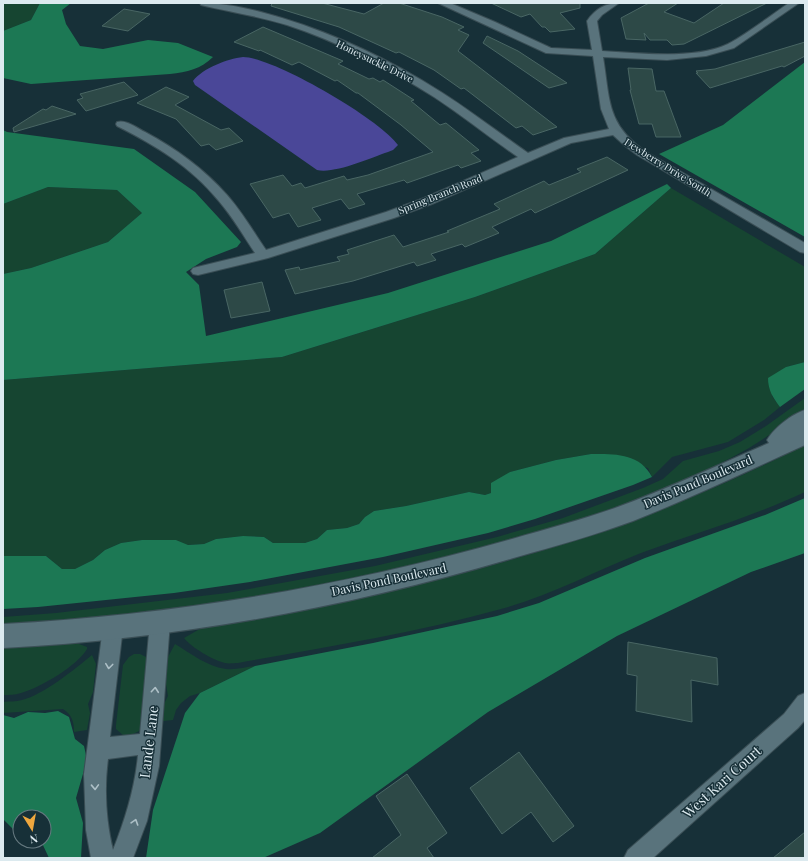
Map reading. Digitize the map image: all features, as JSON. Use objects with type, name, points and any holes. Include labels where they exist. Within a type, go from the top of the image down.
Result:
[{"type":"street","name":"Honeysuckle Drive","points":[[204,3],[237,10],[284,23],[323,37],[372,58],[426,87],[527,158]]},
{"type":"street","points":[[442,3],[492,24],[549,51],[672,57],[711,53],[731,46],[795,3]]},
{"type":"street","name":"Dewberry Drive South","points":[[615,3],[598,13],[592,21],[606,109],[609,121],[615,131],[629,145],[641,153],[805,249]]},
{"type":"street","points":[[121,124],[160,144],[183,160],[200,175],[216,190],[231,208],[263,255]]},
{"type":"street","name":"Spring Branch Road","points":[[198,271],[263,255],[390,215],[428,201],[578,137],[615,131]]},
{"type":"street","name":"Davis Pond Boulevard","points":[[759,456],[805,418]]},
{"type":"street","name":"Davis Pond Boulevard","points":[[3,636],[160,622],[257,607],[451,567],[546,539],[623,514],[697,484],[805,436]]},
{"type":"street","name":"Lande Lane","points":[[120,858],[136,821],[148,766],[160,622]]},
{"type":"street","points":[[103,858],[97,830],[95,774],[114,627]]},
{"type":"street","name":"West Kari Court","points":[[636,858],[791,721],[805,703]]},
{"type":"street","points":[[98,749],[150,742]]},
{"type":"green space","points":[[3,3],[40,3],[31,20],[3,31]]},
{"type":"green space","points":[[40,3],[71,3],[62,10],[66,24],[80,46],[103,49],[148,40],[178,43],[213,57],[199,67],[170,74],[31,84],[3,78],[3,31],[31,20]]},
{"type":"green space","points":[[805,62],[805,237],[659,154],[723,125]]},
{"type":"green space","points":[[3,130],[7,132],[134,149],[195,192],[241,242],[237,247],[206,259],[186,272],[199,285],[206,336],[388,293],[551,241],[667,184],[671,188],[595,254],[475,297],[282,357],[3,380],[3,274],[31,268],[108,242],[142,213],[117,190],[48,187],[3,204]]},
{"type":"green space","points":[[48,187],[117,190],[142,213],[108,242],[31,268],[3,274],[3,204]]},
{"type":"green space","points":[[671,188],[805,267],[805,362],[786,367],[772,396],[780,407],[764,420],[728,442],[672,457],[652,477],[648,468],[591,454],[556,460],[510,472],[491,493],[485,495],[469,492],[406,506],[374,511],[365,517],[359,524],[347,528],[327,530],[317,539],[305,543],[273,543],[264,537],[243,536],[216,539],[204,544],[187,545],[176,540],[142,540],[121,543],[105,550],[93,560],[75,569],[62,569],[46,556],[3,557],[3,380],[282,357],[475,297],[595,254]]},
{"type":"green space","points":[[805,362],[805,389],[780,407],[771,394],[768,378],[786,367]]},
{"type":"green space","points":[[805,398],[805,409],[801,413],[756,444],[695,476],[639,499],[523,537],[423,564],[321,586],[270,595],[167,611],[3,627],[3,617],[56,613],[227,593],[375,566],[497,537],[563,518],[663,479],[683,461],[719,451],[740,442],[766,426]]},
{"type":"green space","points":[[805,445],[805,492],[744,517],[641,553],[519,604],[469,618],[403,632],[238,663],[227,663],[215,659],[197,650],[184,638],[213,624],[331,603],[407,587],[466,573],[582,538],[695,496]]},
{"type":"green space","points":[[591,454],[626,456],[641,463],[652,477],[535,519],[488,533],[383,557],[250,582],[174,593],[38,607],[3,609],[4,556],[46,556],[62,569],[75,569],[93,560],[105,550],[121,543],[142,540],[176,540],[188,545],[204,544],[216,539],[243,536],[264,537],[273,543],[305,543],[317,539],[327,530],[347,528],[359,524],[365,517],[374,511],[406,506],[469,492],[485,495],[491,493],[491,483],[510,472],[556,460]]},
{"type":"green space","points":[[805,498],[805,553],[751,572],[617,636],[488,712],[320,833],[263,858],[146,858],[153,810],[185,713],[200,693],[255,666],[373,643],[497,616],[539,603],[645,558],[765,515]]},
{"type":"green space","points":[[66,643],[79,644],[87,647],[87,649],[76,662],[48,681],[21,693],[14,695],[3,695],[3,646]]},
{"type":"green space","points":[[175,644],[199,659],[219,668],[233,669],[255,666],[200,693],[190,696],[181,703],[176,710],[173,720],[163,721],[164,704],[168,696],[166,684],[168,657]]},
{"type":"green space","points":[[134,654],[140,654],[148,658],[142,726],[139,731],[129,736],[123,735],[116,729],[116,725],[123,665],[129,657]]},
{"type":"green space","points":[[92,655],[96,664],[93,692],[88,704],[90,713],[87,730],[74,732],[72,719],[63,709],[3,713],[3,702],[20,701],[39,693],[58,681]]},
{"type":"green space","points":[[58,711],[69,717],[75,739],[84,746],[87,760],[76,798],[83,823],[81,858],[49,858],[45,849],[52,849],[52,809],[12,809],[12,828],[3,819],[3,715],[14,718],[28,712],[45,713]]},
{"type":"shaded area","points":[[243,57],[258,60],[277,67],[325,91],[370,120],[398,145],[393,150],[343,168],[324,171],[317,170],[195,85],[193,81],[197,76],[209,68],[223,62]]},
{"type":"building","points":[[272,3],[322,3],[364,14],[384,3],[399,3],[442,17],[464,27],[458,30],[469,35],[458,51],[557,127],[533,135],[522,126],[516,128],[464,88],[461,89],[434,70],[399,52],[396,53],[339,27],[271,6]]},
{"type":"building","points":[[491,3],[580,3],[580,8],[560,13],[575,29],[550,32],[545,27],[542,27],[530,14],[521,17]]},
{"type":"building","points":[[649,3],[678,3],[664,12],[694,23],[724,3],[767,3],[684,44],[672,45],[667,40],[650,40],[644,33],[646,40],[626,39],[621,18]]},
{"type":"building","points":[[124,9],[150,14],[128,31],[102,26]]},
{"type":"building","points":[[263,27],[343,61],[338,64],[369,79],[373,78],[380,82],[383,80],[414,100],[411,101],[440,125],[446,123],[479,150],[471,153],[481,161],[461,168],[458,165],[407,183],[404,180],[357,194],[365,204],[349,209],[341,199],[312,208],[321,220],[298,227],[289,213],[273,218],[250,184],[283,175],[292,186],[301,183],[305,188],[344,176],[347,180],[368,175],[433,152],[401,125],[358,93],[337,80],[335,81],[299,62],[292,65],[260,50],[259,51],[234,42]]},
{"type":"building","points":[[487,36],[518,51],[567,83],[549,88],[483,43]]},
{"type":"building","points":[[805,42],[805,56],[784,67],[782,66],[710,88],[696,73],[698,73],[696,71],[715,69]]},
{"type":"building","points":[[628,68],[652,69],[656,91],[664,91],[681,137],[656,137],[652,124],[639,124],[630,90]]},
{"type":"building","points":[[124,82],[138,95],[86,111],[77,100],[83,98],[80,94]]},
{"type":"building","points":[[166,87],[189,97],[175,105],[221,130],[229,128],[243,141],[216,150],[209,144],[201,146],[176,119],[137,103]]},
{"type":"building","points":[[52,106],[76,114],[14,132],[13,128],[43,109],[46,110]]},
{"type":"building","points":[[607,157],[628,170],[535,213],[531,209],[492,227],[499,233],[465,247],[462,244],[431,254],[436,260],[417,266],[414,262],[353,281],[295,294],[285,270],[299,267],[300,270],[340,261],[337,257],[349,254],[347,250],[394,235],[403,247],[449,232],[447,231],[500,209],[494,204],[544,181],[549,185],[581,172],[577,169]]},
{"type":"building","points":[[262,282],[270,311],[231,318],[224,290]]},
{"type":"building","points":[[628,642],[717,658],[718,685],[691,680],[692,722],[636,711],[637,676],[627,674]]},
{"type":"building","points":[[519,752],[574,826],[553,842],[531,812],[502,834],[470,788]]},
{"type":"building","points":[[407,774],[447,833],[427,848],[434,858],[372,858],[401,835],[376,796]]},
{"type":"building","points":[[805,832],[805,858],[773,858]]}]
